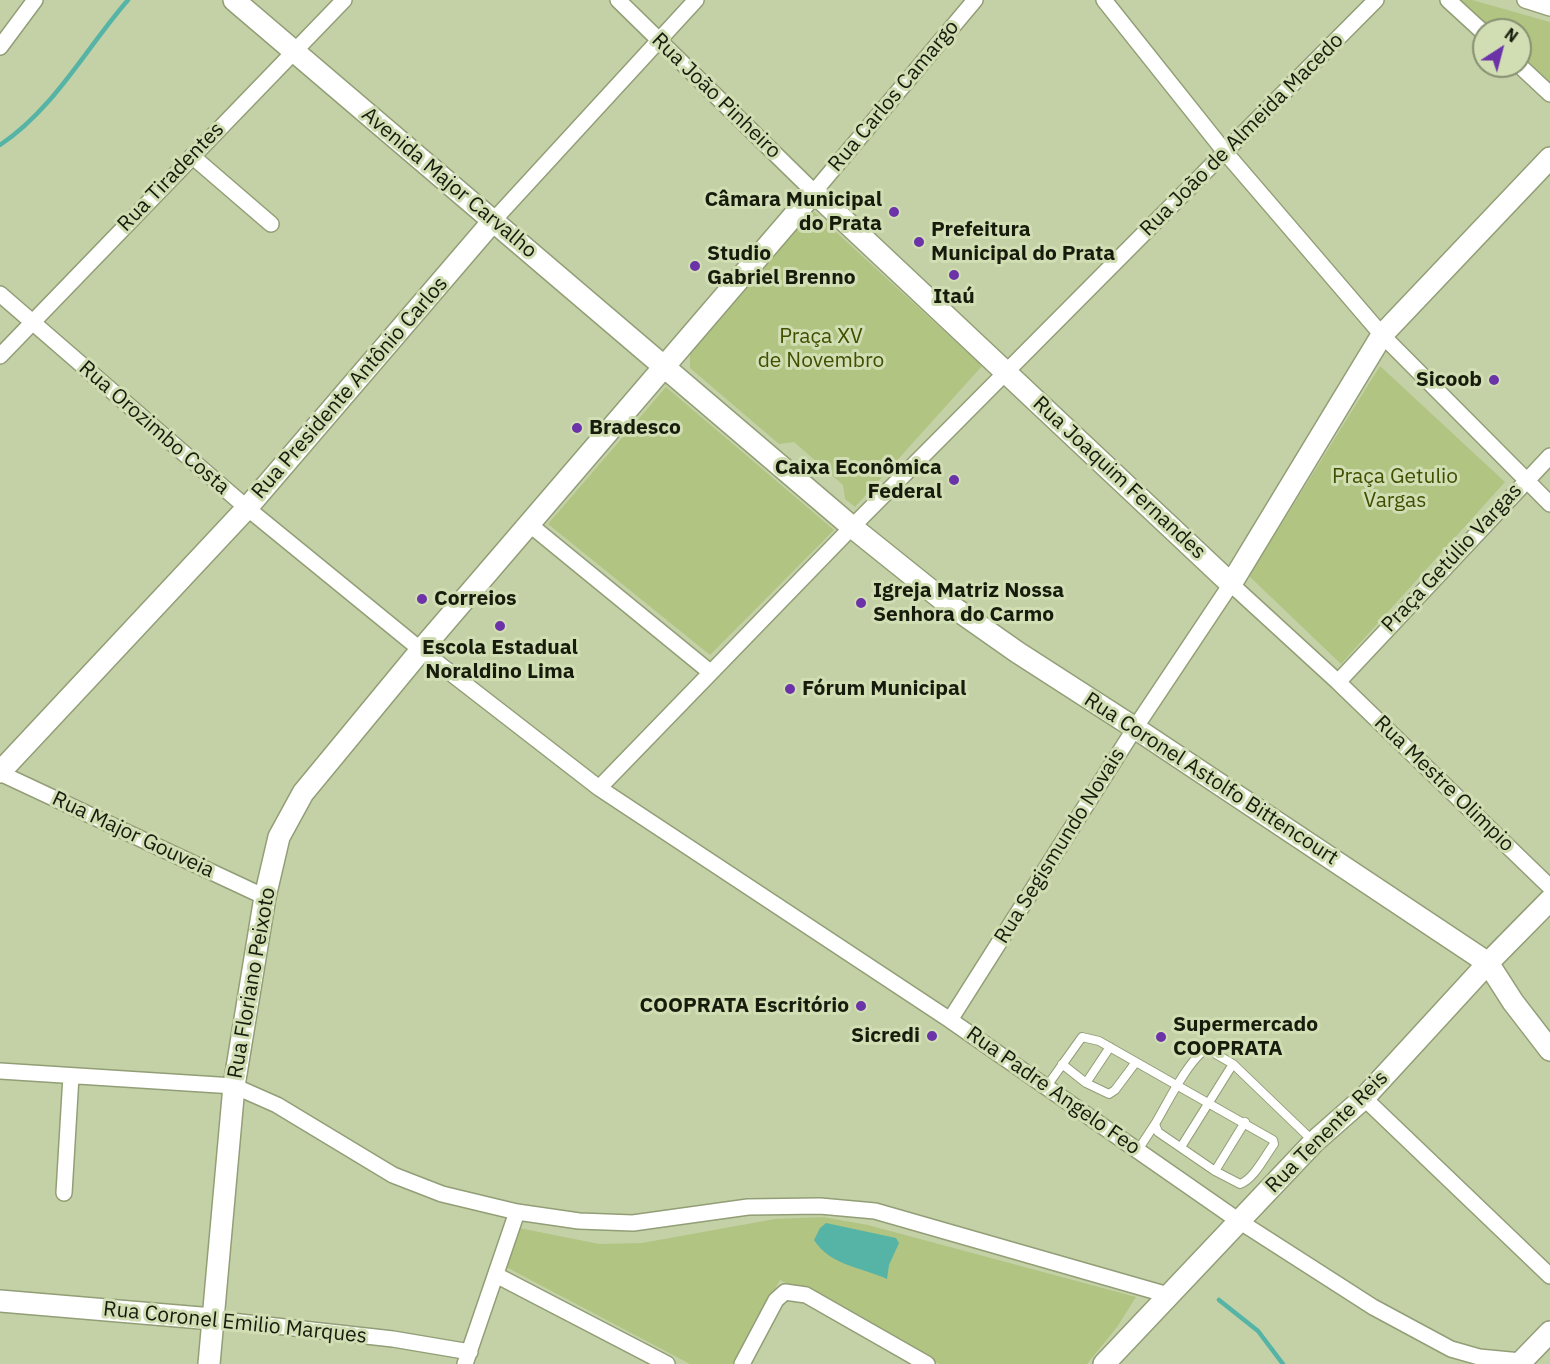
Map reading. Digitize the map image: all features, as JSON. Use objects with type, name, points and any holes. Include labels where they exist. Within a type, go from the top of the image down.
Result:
[{"type":"street","points":[[0,46],[35,0]]},
{"type":"street","name":"Avenida Major Carvalho","points":[[234,0],[664,366]]},
{"type":"street","name":"Rua Tiradentes","points":[[0,356],[293,50],[344,0]]},
{"type":"street","name":"Rua João Pinheiro","points":[[618,0],[814,192]]},
{"type":"street","name":"Rua Presidente Antônio Carlos","points":[[0,772],[247,508],[494,221],[696,0]]},
{"type":"street","name":"Rua Carlos Camargo","points":[[814,192],[975,0]]},
{"type":"street","name":"Praça Getúlio Vargas","points":[[1104,0],[1225,152],[1382,335],[1525,480],[1338,682]]},
{"type":"street","name":"Rua João de Almeida Macedo","points":[[1007,372],[1376,0]]},
{"type":"street","points":[[1448,0],[1472,22]]},
{"type":"street","points":[[1525,0],[1550,8]]},
{"type":"street","points":[[1532,77],[1550,94]]},
{"type":"street","points":[[192,156],[271,224]]},
{"type":"street","points":[[1338,682],[1231,584],[1382,335],[1550,158]]},
{"type":"street","points":[[814,192],[1007,372],[852,527],[599,788],[421,650],[814,192]]},
{"type":"street","name":"Rua Orozimbo Costa","points":[[0,294],[247,508],[421,650]]},
{"type":"street","points":[[664,366],[852,527]]},
{"type":"street","name":"Rua Joaquim Fernandes","points":[[1007,372],[1231,584]]},
{"type":"street","points":[[1550,456],[1525,480],[1550,504]]},
{"type":"street","points":[[530,524],[710,672]]},
{"type":"street","name":"Rua Coronel Astolfo Bittencourt","points":[[852,527],[943,600],[1008,646],[1136,728],[1488,963],[1513,1002],[1550,1050]]},
{"type":"street","name":"Rua Segismundo Novais","points":[[950,1020],[1136,728],[1231,584]]},
{"type":"street","name":"Rua Floriano Peixoto","points":[[209,1364],[234,1086],[265,897],[279,837],[303,793],[421,650]]},
{"type":"street","name":"Rua Mestre Olimpio","points":[[1338,682],[1550,887]]},
{"type":"street","name":"Rua Major Gouveia","points":[[0,772],[265,897]]},
{"type":"street","name":"Rua Padre Angelo Feo","points":[[599,788],[950,1020],[1239,1221],[1423,1336],[1451,1349],[1479,1357],[1520,1363]]},
{"type":"street","name":"Rua Tenente Reis","points":[[1104,1364],[1314,1142],[1364,1098],[1488,963],[1550,900]]},
{"type":"street","points":[[0,1071],[234,1086],[277,1106],[393,1174],[442,1194],[517,1212],[579,1221],[633,1223],[748,1207],[820,1206],[875,1211],[1168,1295]]},
{"type":"street","points":[[64,1193],[71,1077]]},
{"type":"street","points":[[1364,1098],[1550,1276]]},
{"type":"street","points":[[467,1358],[517,1212]]},
{"type":"street","points":[[496,1275],[667,1364]]},
{"type":"street","points":[[742,1364],[776,1300],[784,1292],[806,1295],[927,1364]]},
{"type":"street","name":"Rua Coronel Emilio Marques","points":[[0,1301],[213,1319],[393,1339],[467,1358]]},
{"type":"street","points":[[1520,1363],[1550,1332]]},
{"type":"lane","points":[[1047,1086],[1082,1037],[1088,1037],[1245,1122],[1269,1136],[1274,1144],[1245,1182],[1240,1184],[1215,1171],[1158,1132],[1155,1124]]},
{"type":"lane","points":[[1086,1083],[1110,1047]]},
{"type":"lane","points":[[1138,1150],[1178,1086],[1204,1050],[1213,1051],[1233,1064],[1314,1142]]},
{"type":"lane","points":[[1062,1064],[1086,1083],[1109,1094],[1115,1090],[1136,1062]]},
{"type":"lane","points":[[1181,1147],[1233,1064]]},
{"type":"lane","points":[[1215,1171],[1245,1122]]},
{"type":"green space","points":[[1459,0],[1472,0],[1550,22],[1550,87],[1532,70],[1532,18],[1478,18]]},
{"type":"green space","name":"Praça XV de Novembro","points":[[812,210],[982,366],[855,507],[845,499],[843,485],[794,442],[779,444],[690,368],[690,352]]},
{"type":"green space","name":"Praça Getulio Vargas","points":[[1380,366],[1505,482],[1341,664],[1249,576]]},
{"type":"green space","points":[[666,387],[834,530],[710,655],[548,524]]},
{"type":"green space","points":[[823,1217],[868,1225],[1136,1297],[1117,1327],[1087,1364],[939,1364],[780,1280],[734,1364],[690,1364],[506,1267],[519,1228],[599,1244],[642,1243],[775,1219]]},
{"type":"water","points":[[826,1223],[896,1238],[899,1243],[889,1265],[887,1279],[838,1261],[821,1249],[814,1240],[820,1228]]},
{"type":"waterway","points":[[0,145],[37,114],[53,96],[128,0]]},
{"type":"waterway","points":[[1219,1300],[1258,1331],[1283,1364]]},
{"type":"place","name":"Câmara Municipal do Prata","points":[[894,212]]},
{"type":"place","name":"Prefeitura Municipal do Prata","points":[[919,242]]},
{"type":"place","name":"Studio Gabriel Brenno","points":[[695,266]]},
{"type":"place","name":"Itaú","points":[[954,275]]},
{"type":"place","name":"Sicoob","points":[[1494,380]]},
{"type":"place","name":"Bradesco","points":[[577,428]]},
{"type":"place","name":"Caixa Econômica Federal","points":[[954,480]]},
{"type":"place","name":"Correios","points":[[422,599]]},
{"type":"place","name":"Igreja Matriz Nossa Senhora do Carmo","points":[[861,603]]},
{"type":"place","name":"Escola Estadual Noraldino Lima","points":[[500,626]]},
{"type":"place","name":"Fórum Municipal","points":[[790,689]]},
{"type":"place","name":"COOPRATA Escritório","points":[[861,1006]]},
{"type":"place","name":"Sicredi","points":[[932,1036]]},
{"type":"place","name":"Supermercado COOPRATA","points":[[1161,1037]]}]
